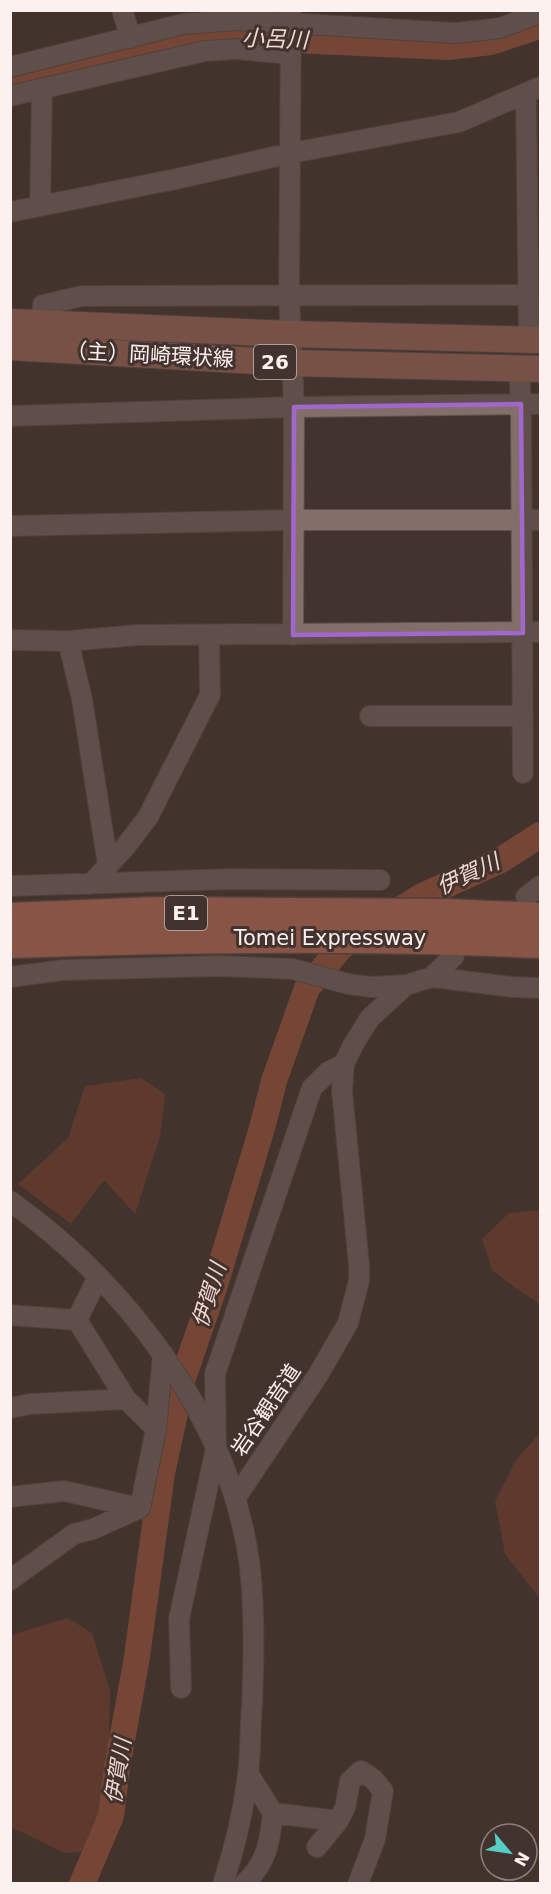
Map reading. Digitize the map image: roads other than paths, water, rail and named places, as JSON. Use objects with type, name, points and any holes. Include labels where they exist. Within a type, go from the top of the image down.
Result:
[{"type":"highway","name":"Tomei Expressway","points":[[10,918],[157,912],[446,914],[536,901]]},
{"type":"highway","name":"Tomei Expressway","points":[[10,943],[158,938],[428,938],[540,943]]},
{"type":"main road","name":"（主）岡崎環状線","points":[[10,322],[290,334],[535,340]]},
{"type":"main road","name":"（主）岡崎環状線","points":[[10,347],[291,363],[530,368]]},
{"type":"street","points":[[122,10],[131,38]]},
{"type":"street","points":[[10,67],[183,24],[290,17],[456,33],[496,19],[540,13]]},
{"type":"street","points":[[290,17],[289,296],[294,407],[293,635]]},
{"type":"street","points":[[10,96],[205,51],[236,49],[290,54]]},
{"type":"street","points":[[40,206],[42,89]]},
{"type":"street","points":[[10,212],[176,179],[291,153],[459,122],[533,90],[534,188],[528,295],[535,340]]},
{"type":"street","points":[[42,324],[43,305],[82,296],[528,295]]},
{"type":"street","points":[[523,773],[524,716],[532,632],[530,368]]},
{"type":"street","points":[[10,416],[294,407],[531,404]]},
{"type":"street","points":[[10,526],[292,520],[531,520]]},
{"type":"street","points":[[13,643],[139,635],[532,632]]},
{"type":"street","points":[[91,884],[126,846],[148,817],[210,695],[209,635]]},
{"type":"street","points":[[68,641],[82,699],[108,865]]},
{"type":"street","points":[[370,716],[524,716]]},
{"type":"street","points":[[10,886],[234,879],[380,880]]},
{"type":"street","points":[[10,977],[64,970],[220,966],[293,969],[348,984],[370,987],[406,986],[432,977],[454,956]]},
{"type":"street","points":[[432,977],[512,987],[540,988]]},
{"type":"street","name":"岩谷観音道","points":[[235,1499],[318,1375],[348,1323],[359,1281],[359,1264],[342,1091],[344,1064],[370,1017],[406,986]]},
{"type":"street","points":[[181,1688],[179,1618],[216,1448],[215,1374],[312,1088],[328,1072],[344,1064]]},
{"type":"street","points":[[10,1201],[60,1239],[144,1327],[198,1410],[216,1448],[235,1499],[249,1567],[255,1640],[248,1773],[230,1862],[223,1884]]},
{"type":"street","points":[[77,1320],[98,1277]]},
{"type":"street","points":[[10,1315],[77,1320]]},
{"type":"street","points":[[77,1320],[126,1399],[156,1429]]},
{"type":"street","points":[[140,1508],[156,1429],[166,1359]]},
{"type":"street","points":[[10,1408],[30,1404],[126,1399]]},
{"type":"street","points":[[10,1497],[64,1491],[140,1508]]},
{"type":"street","points":[[10,1581],[74,1534],[93,1529],[140,1508]]},
{"type":"street","points":[[317,1847],[338,1821],[345,1808],[350,1781],[361,1771],[373,1779],[383,1791],[375,1839],[358,1884]]},
{"type":"street","points":[[244,1884],[263,1861],[270,1838],[273,1813],[248,1773]]},
{"type":"street","points":[[273,1813],[338,1821]]},
{"type":"waterway","name":"小呂川","points":[[10,79],[189,42],[229,37],[448,47],[491,42],[540,26]]},
{"type":"waterway","name":"伊賀川","points":[[82,1884],[111,1816],[117,1768],[137,1657],[162,1473],[182,1381],[215,1285],[274,1081],[307,988],[341,947],[422,896],[499,861],[540,835]]}]
